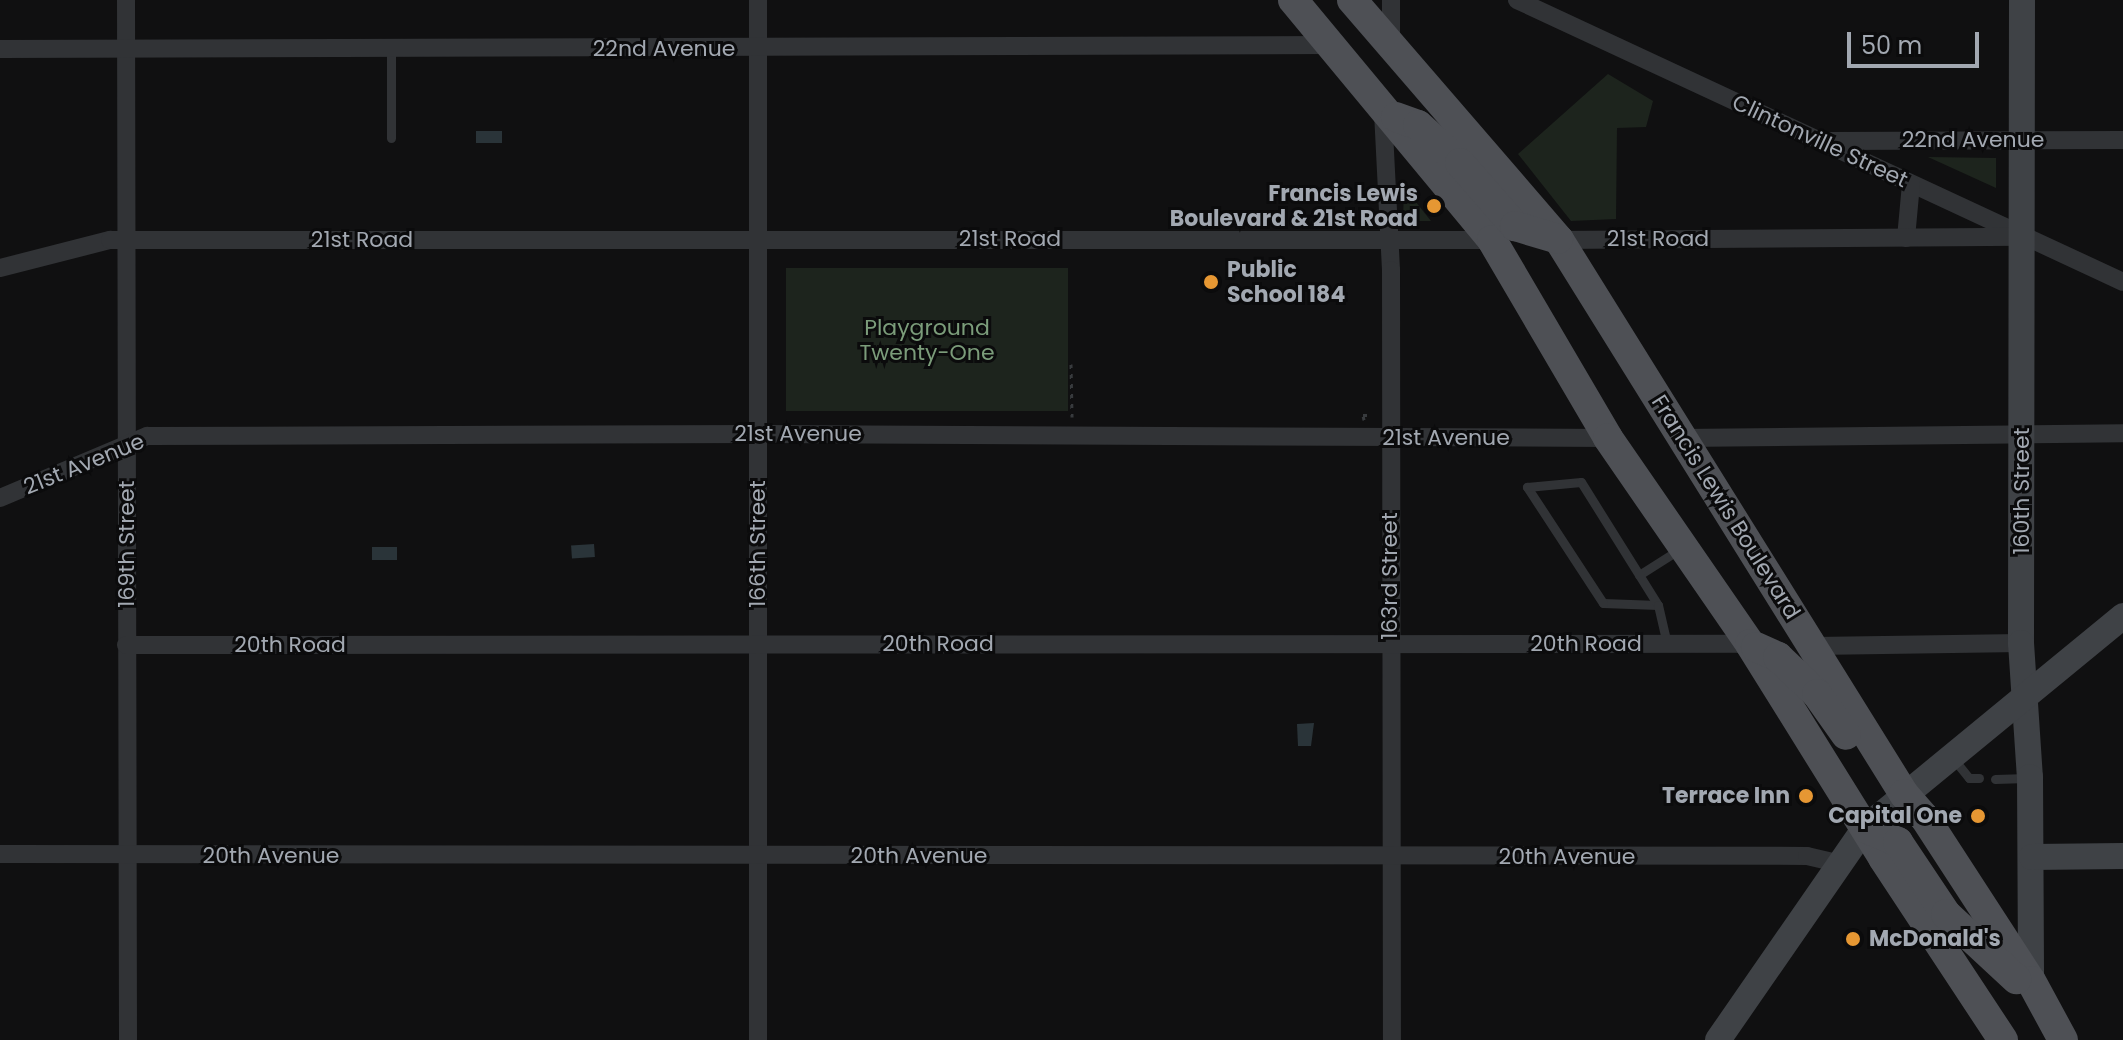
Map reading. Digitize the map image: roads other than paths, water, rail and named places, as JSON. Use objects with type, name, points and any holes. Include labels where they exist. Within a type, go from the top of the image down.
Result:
[{"type":"main road","points":[[1293,0],[1492,240],[1608,438],[1750,644],[2003,1040]]},
{"type":"main road","name":"Francis Lewis Boulevard","points":[[1352,0],[1559,240],[1681,438],[1815,646],[1904,794],[1925,818],[2036,991],[2063,1040]]},
{"type":"main road","points":[[1383,112],[1418,125],[1460,163],[1515,226],[1559,240]]},
{"type":"main road","points":[[1750,644],[1778,657],[1817,694],[1874,778],[1904,794]]},
{"type":"main road","points":[[1865,828],[1898,842],[1946,914],[2036,991]]},
{"type":"street","name":"169th Street","points":[[126,0],[128,1040]]},
{"type":"street","name":"166th Street","points":[[758,0],[758,1040]]},
{"type":"street","points":[[1391,0],[1391,46]]},
{"type":"street","name":"Clintonville Street","points":[[1517,0],[2123,282]]},
{"type":"street","name":"160th Street","points":[[2022,0],[2021,643],[2030,777],[2036,991]]},
{"type":"street","name":"22nd Avenue","points":[[0,49],[758,50],[1328,45]]},
{"type":"street","name":"163rd Street","points":[[1383,112],[1390,438],[1392,1040]]},
{"type":"street","name":"22nd Avenue","points":[[1823,142],[2123,140]]},
{"type":"street","points":[[1906,238],[1911,184]]},
{"type":"street","name":"21st Road","points":[[0,268],[110,240],[2023,237]]},
{"type":"street","points":[[1681,438],[2123,433]]},
{"type":"street","name":"21st Avenue","points":[[0,498],[127,444],[156,435],[1608,438]]},
{"type":"street","points":[[1718,1040],[1865,828],[2024,697],[2120,625]]},
{"type":"street","points":[[1815,646],[2021,643]]},
{"type":"street","name":"20th Road","points":[[126,645],[1750,644]]},
{"type":"street","name":"20th Avenue","points":[[0,854],[1807,856],[1838,863]]},
{"type":"street","points":[[2032,857],[2123,856]]},
{"type":"lane","points":[[391,50],[391,138]]},
{"type":"lane","points":[[1658,605],[1603,603],[1527,487],[1581,482],[1658,605],[1667,644]]},
{"type":"lane","points":[[1639,575],[1683,547]]},
{"type":"lane","points":[[1952,756],[1969,778],[1979,778]]},
{"type":"lane","points":[[1995,779],[2030,777]]},
{"type":"place","name":"Francis Lewis Boulevard & 21st Road","points":[[1434,206]]},
{"type":"place","name":"Public School 184","points":[[1211,282]]},
{"type":"place","name":"Terrace Inn","points":[[1806,796]]},
{"type":"place","name":"Capital One","points":[[1978,816]]},
{"type":"place","name":"McDonald's","points":[[1853,939]]},
{"type":"park label","name":"Playground Twenty-One","points":[[927,340]]}]
